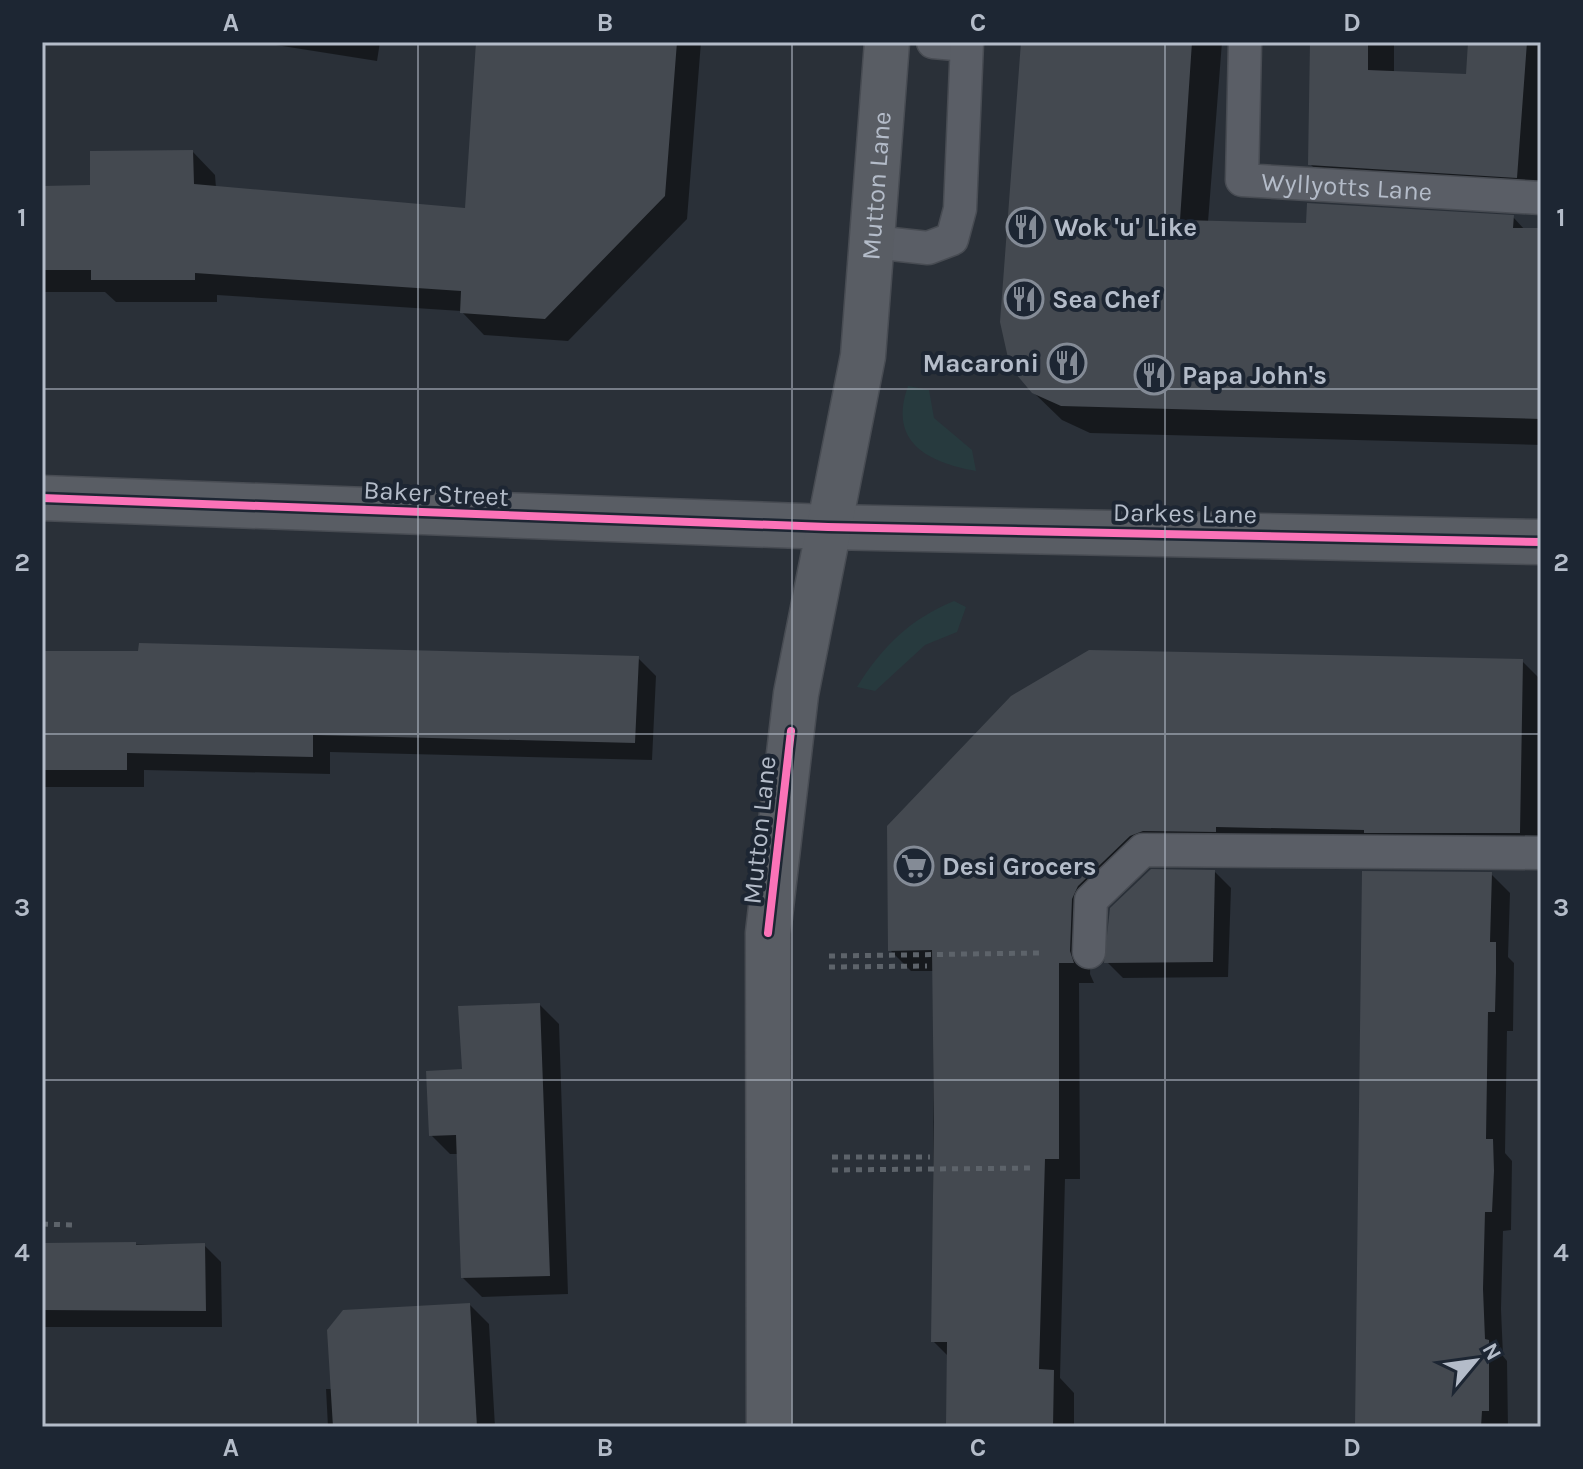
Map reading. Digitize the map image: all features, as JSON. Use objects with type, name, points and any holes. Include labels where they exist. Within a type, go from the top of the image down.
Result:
[{"type":"street","name":"Mutton Lane","points":[[769,1427],[768,933],[794,706],[863,356],[887,42]]},
{"type":"street","name":"Baker Street","points":[[42,498],[828,527]]},
{"type":"street","name":"Darkes Lane","points":[[828,527],[1541,542]]},
{"type":"lane","points":[[873,242],[928,248],[952,239],[960,209],[966,43],[933,42]]},
{"type":"lane","name":"Wyllyotts Lane","points":[[1245,43],[1242,180],[1541,198]]},
{"type":"lane","points":[[1089,952],[1091,900],[1143,850],[1541,853]]},
{"type":"path","points":[[829,956],[1089,952]]},
{"type":"path","points":[[829,967],[927,966]]},
{"type":"path","points":[[832,1157],[930,1157]]},
{"type":"path","points":[[832,1170],[1033,1168]]},
{"type":"path","points":[[42,1224],[73,1225]]},
{"type":"green space","points":[[908,386],[929,390],[934,418],[972,450],[976,471],[942,462],[916,446],[903,422]]},
{"type":"green space","points":[[954,601],[966,607],[957,632],[925,645],[875,691],[857,687],[898,636],[924,616]]},
{"type":"building","points":[[476,42],[677,42],[665,196],[545,319],[460,313],[461,291],[195,273],[195,280],[91,280],[91,270],[42,270],[42,186],[90,185],[90,151],[193,150],[194,184],[465,208]]},
{"type":"building","points":[[1021,42],[1192,42],[1180,220],[1306,223],[1307,203],[1514,215],[1513,228],[1541,228],[1541,419],[1061,406],[1032,393],[1010,367],[1000,322]]},
{"type":"building","points":[[1310,42],[1368,42],[1368,70],[1466,74],[1468,42],[1527,42],[1517,178],[1308,165]]},
{"type":"building","points":[[139,643],[639,656],[635,743],[313,735],[313,757],[127,753],[127,770],[42,770],[42,651],[138,651]]},
{"type":"building","points":[[1089,650],[1523,659],[1520,833],[1364,833],[1364,830],[1216,827],[1216,832],[1143,831],[1130,836],[1078,886],[1072,899],[1070,951],[1074,963],[1059,963],[1059,1159],[1045,1159],[1039,1369],[1054,1370],[1053,1427],[946,1427],[947,1342],[931,1342],[934,1122],[932,950],[888,951],[887,826],[1011,696]]},
{"type":"building","points":[[1151,869],[1215,870],[1213,962],[1104,963],[1110,908]]},
{"type":"building","points":[[1362,871],[1492,872],[1490,942],[1496,942],[1496,973],[1495,1012],[1488,1012],[1486,1139],[1493,1139],[1494,1171],[1492,1212],[1485,1212],[1483,1289],[1485,1339],[1489,1340],[1489,1411],[1482,1411],[1481,1427],[1355,1427]]},
{"type":"building","points":[[540,1003],[550,1276],[461,1278],[456,1135],[429,1136],[426,1071],[462,1069],[458,1006]]},
{"type":"building","points":[[136,1242],[136,1245],[205,1243],[206,1311],[42,1310],[42,1243]]},
{"type":"building","points":[[470,1303],[477,1427],[333,1427],[327,1330],[343,1310]]},
{"type":"cycle path","points":[[42,498],[828,527],[1541,542]]},
{"type":"cycle path","points":[[768,933],[791,731]]},
{"type":"place","name":"Wok 'u' Like","points":[[1026,227]]},
{"type":"place","name":"Sea Chef","points":[[1024,299]]},
{"type":"place","name":"Macaroni","points":[[1067,363]]},
{"type":"place","name":"Papa John's","points":[[1154,375]]},
{"type":"place","name":"Desi Grocers","points":[[914,866]]}]
